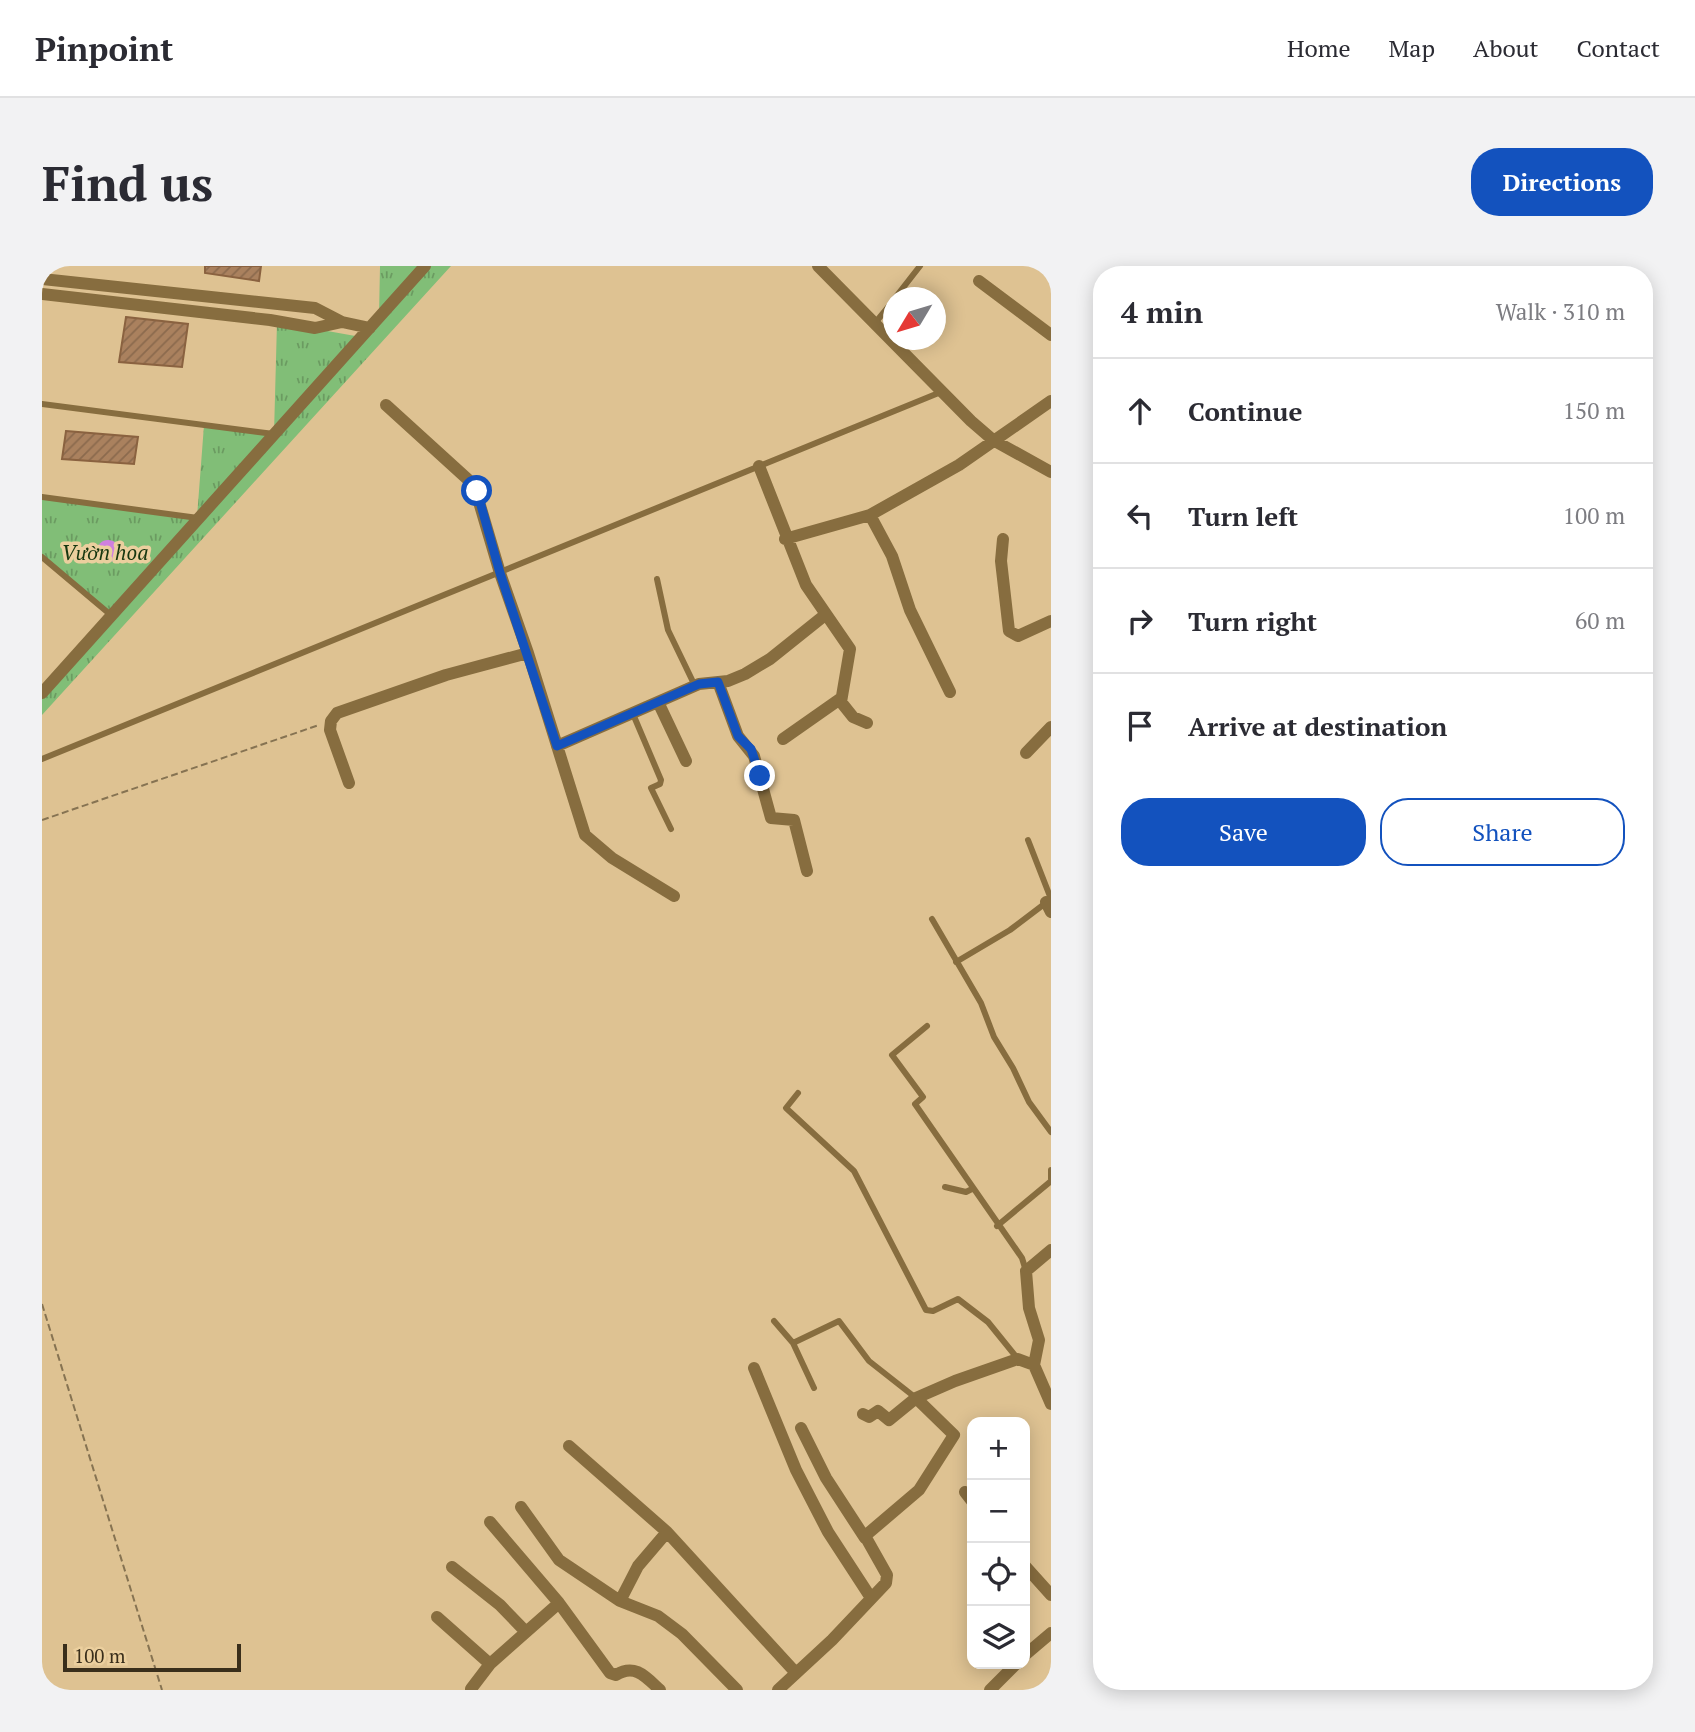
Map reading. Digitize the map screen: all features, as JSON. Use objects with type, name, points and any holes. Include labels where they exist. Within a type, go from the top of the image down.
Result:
[{"type":"street","points":[[42,693],[425,266]]},
{"type":"street","points":[[818,266],[993,440],[1051,472]]},
{"type":"street","points":[[42,279],[315,308],[342,322],[370,328]]},
{"type":"street","points":[[979,281],[1051,335]]},
{"type":"street","points":[[42,294],[270,320],[315,328],[342,322]]},
{"type":"street","points":[[785,539],[870,515],[959,466],[1051,401]]},
{"type":"street","points":[[386,405],[472,482],[528,653],[575,810],[589,840],[642,878],[674,896]]},
{"type":"street","points":[[759,466],[785,539],[806,585],[851,652],[840,699],[783,739]]},
{"type":"street","points":[[870,515],[891,556],[910,610],[950,692]]},
{"type":"street","points":[[1003,540],[1001,561],[1009,631],[1018,636],[1051,621]]},
{"type":"street","points":[[557,746],[659,704],[695,686],[728,681],[760,666],[825,615]]},
{"type":"street","points":[[349,783],[331,735],[331,721],[337,713],[434,679],[528,653]]},
{"type":"street","points":[[718,682],[738,736],[754,756],[771,818],[794,820],[807,871]]},
{"type":"street","points":[[840,699],[853,717],[867,723]]},
{"type":"street","points":[[659,704],[686,761]]},
{"type":"street","points":[[1026,752],[1051,727]]},
{"type":"street","points":[[1051,1250],[1026,1271],[1030,1308],[1039,1340],[1034,1365],[1051,1404]]},
{"type":"street","points":[[863,1414],[869,1417],[878,1411],[889,1420],[916,1398],[955,1381],[1018,1359],[1034,1365]]},
{"type":"street","points":[[754,1368],[796,1470],[828,1532],[871,1598]]},
{"type":"street","points":[[865,1538],[919,1490],[954,1435],[916,1398]]},
{"type":"street","points":[[778,1690],[886,1583],[887,1574],[826,1478],[801,1428]]},
{"type":"street","points":[[569,1446],[667,1532],[796,1673]]},
{"type":"street","points":[[522,1507],[559,1560],[620,1601],[658,1616],[691,1643],[737,1690]]},
{"type":"street","points":[[490,1522],[559,1603],[610,1673],[616,1675],[628,1669],[638,1671],[660,1690]]},
{"type":"street","points":[[620,1601],[638,1566],[667,1532]]},
{"type":"street","points":[[452,1567],[500,1605],[526,1632]]},
{"type":"street","points":[[1030,1572],[1051,1595]]},
{"type":"street","points":[[471,1690],[489,1664],[559,1603]]},
{"type":"street","points":[[437,1617],[489,1664]]},
{"type":"street","points":[[1030,1651],[1051,1633]]},
{"type":"street","points":[[998,1687],[1012,1669]]},
{"type":"lane","points":[[903,287],[920,266]]},
{"type":"lane","points":[[874,324],[883,313]]},
{"type":"lane","points":[[42,759],[942,391]]},
{"type":"lane","points":[[42,404],[274,434]]},
{"type":"lane","points":[[42,497],[198,518]]},
{"type":"lane","points":[[42,557],[112,616]]},
{"type":"lane","points":[[657,579],[668,631],[695,686]]},
{"type":"lane","points":[[633,714],[661,780],[660,784],[651,788],[671,829]]},
{"type":"lane","points":[[956,962],[1050,903],[1028,839]]},
{"type":"lane","points":[[932,919],[985,1010],[994,1037],[1029,1102],[1051,1132]]},
{"type":"lane","points":[[927,1026],[892,1055],[923,1097],[915,1104],[997,1226],[1022,1258],[1026,1271]]},
{"type":"lane","points":[[798,1093],[786,1108],[854,1171],[926,1310],[933,1311],[958,1299],[988,1322],[1018,1359]]},
{"type":"lane","points":[[997,1226],[1051,1180],[1051,1170]]},
{"type":"lane","points":[[945,1187],[966,1192],[972,1189]]},
{"type":"lane","points":[[774,1321],[793,1343],[814,1388]]},
{"type":"lane","points":[[793,1343],[839,1321],[869,1361],[916,1398]]},
{"type":"path","points":[[42,820],[331,721]]},
{"type":"path","points":[[42,1304],[162,1690]]},
{"type":"green space","points":[[380,266],[424,266],[379,316]]},
{"type":"green space","name":"Vườn hoa","points":[[427,266],[451,266],[42,715],[42,693],[112,616],[42,557],[42,497],[197,518]]},
{"type":"green space","points":[[277,322],[361,337],[274,433]]},
{"type":"green space","points":[[204,425],[273,434],[197,517]]},
{"type":"shaded area","points":[[108,540],[116,543],[119,551],[116,559],[108,562],[100,559],[97,551],[100,543]]},
{"type":"building","points":[[205,266],[261,266],[259,281],[205,273]]},
{"type":"building","points":[[126,317],[188,324],[182,367],[119,362]]},
{"type":"building","points":[[66,431],[138,437],[134,464],[62,459]]},
{"type":"route","points":[[477,491],[500,573],[557,746],[699,684],[718,682],[738,736],[751,749],[760,776]]}]
